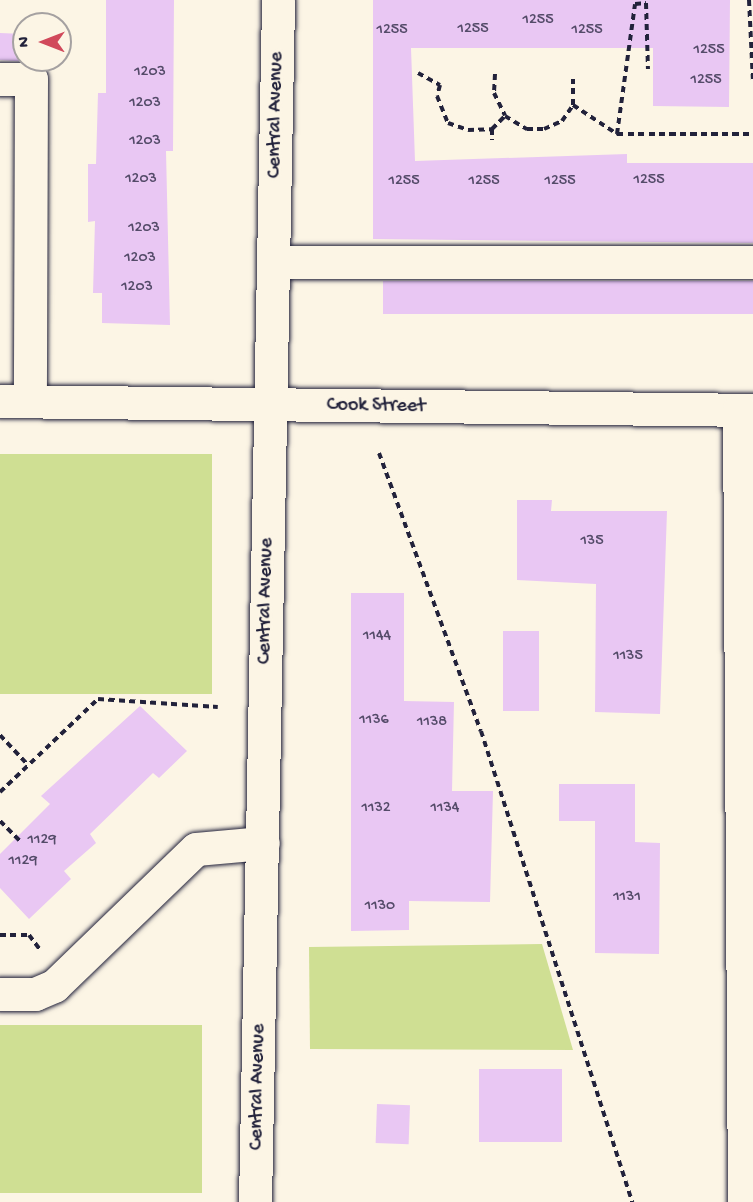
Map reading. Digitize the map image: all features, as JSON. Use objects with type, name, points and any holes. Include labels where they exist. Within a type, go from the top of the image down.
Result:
[{"type":"street","name":"Central Avenue","points":[[255,1202],[278,0]]},
{"type":"street","points":[[0,79],[31,79],[15,400]]},
{"type":"street","points":[[273,262],[753,262]]},
{"type":"street","name":"Cook Street","points":[[15,400],[746,410]]},
{"type":"street","points":[[744,1202],[748,1129],[746,410]]},
{"type":"street","points":[[0,994],[35,994],[54,986],[196,849],[263,843]]},
{"type":"path","points":[[749,0],[753,82]]},
{"type":"path","points":[[617,134],[635,4],[646,3],[648,69]]},
{"type":"path","points":[[418,74],[440,85],[437,96],[448,123],[468,130],[492,129],[505,116]]},
{"type":"path","points":[[495,74],[494,93],[505,116],[527,129],[544,129],[562,121],[573,105],[573,79]]},
{"type":"path","points":[[573,105],[617,134],[753,134]]},
{"type":"path","points":[[492,129],[492,140]]},
{"type":"path","points":[[379,453],[481,731],[632,1202]]},
{"type":"path","points":[[0,792],[98,699],[218,707]]},
{"type":"path","points":[[0,735],[28,765]]},
{"type":"path","points":[[0,821],[21,842]]},
{"type":"path","points":[[0,935],[29,935],[45,956]]},
{"type":"green space","points":[[0,454],[212,454],[212,694],[0,694]]},
{"type":"green space","points":[[542,944],[573,1050],[310,1049],[309,947]]},
{"type":"green space","points":[[0,1025],[202,1025],[202,1193],[0,1193]]},
{"type":"building","points":[[106,0],[174,0],[173,151],[166,151],[170,325],[102,323],[102,293],[93,293],[95,221],[88,222],[88,164],[96,164],[98,93],[106,93]]},
{"type":"building","points":[[373,0],[730,0],[729,107],[653,106],[653,48],[411,48],[415,161],[627,154],[627,163],[753,163],[753,243],[373,239]]},
{"type":"building","points":[[0,33],[12,34],[12,61],[0,60]]},
{"type":"building","points":[[383,281],[753,281],[753,314],[383,314]]},
{"type":"building","points":[[517,500],[552,500],[551,511],[667,511],[660,714],[595,712],[596,584],[517,580]]},
{"type":"building","points":[[351,593],[404,593],[404,701],[454,702],[452,791],[493,791],[490,902],[409,901],[409,930],[351,931]]},
{"type":"building","points":[[503,631],[539,631],[539,711],[503,711]]},
{"type":"building","points":[[140,706],[187,751],[159,778],[153,773],[90,834],[96,843],[64,871],[71,879],[29,919],[0,888],[0,854],[50,804],[41,796]]},
{"type":"building","points":[[559,784],[635,784],[635,842],[660,843],[659,954],[595,953],[595,821],[559,821]]},
{"type":"building","points":[[479,1069],[562,1069],[562,1142],[479,1142]]},
{"type":"building","points":[[377,1104],[410,1105],[409,1144],[376,1143]]}]
